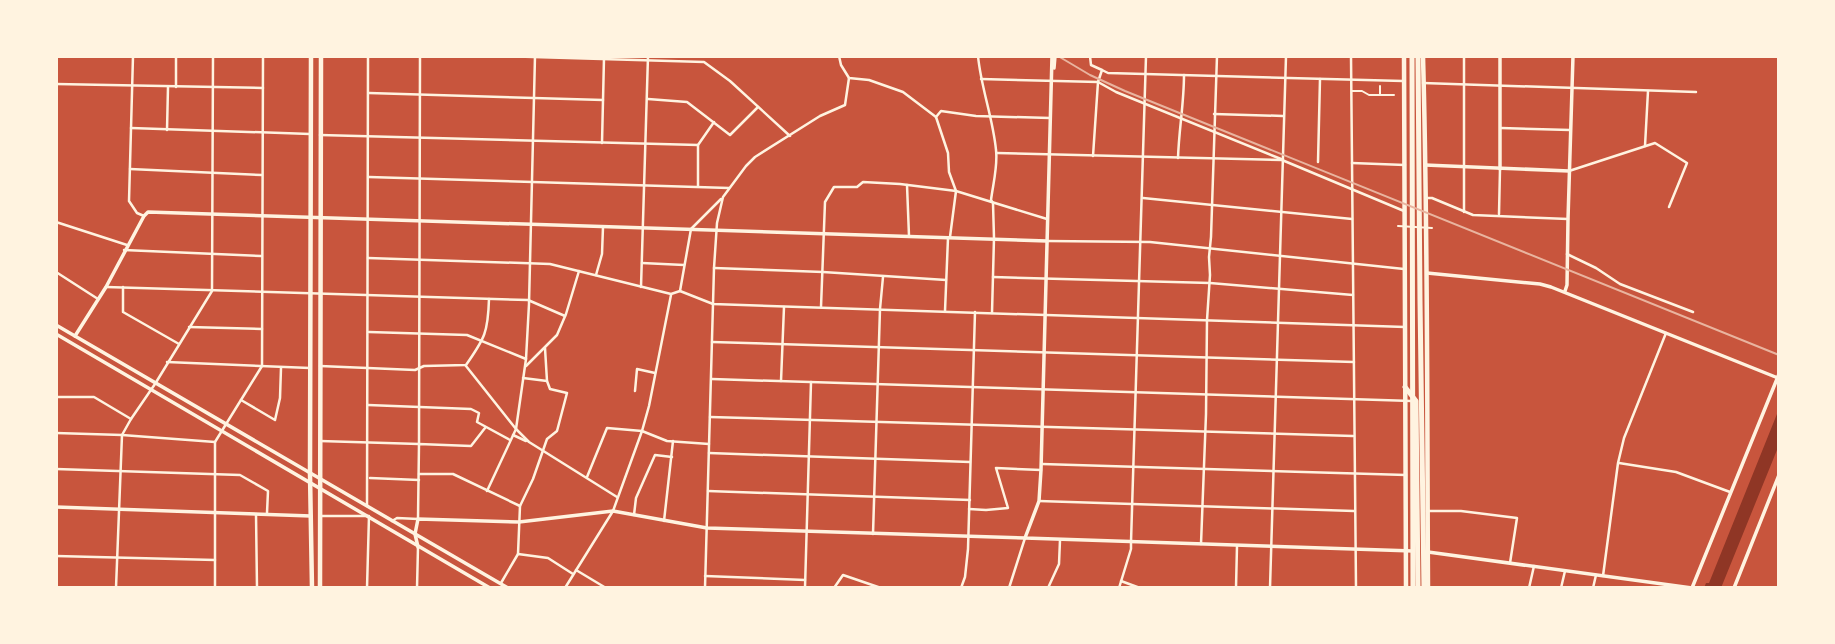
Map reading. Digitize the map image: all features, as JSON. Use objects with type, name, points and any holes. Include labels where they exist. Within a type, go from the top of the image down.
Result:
[{"type":"highway","points":[[1412,56],[1416,588]]},
{"type":"highway","points":[[1421,56],[1420,300],[1426,588]]},
{"type":"highway","points":[[1405,387],[1416,401],[1416,588]]},
{"type":"main road","points":[[310,56],[312,588]]},
{"type":"main road","points":[[320,588],[321,56]]},
{"type":"main road","points":[[1404,56],[1406,588]]},
{"type":"main road","points":[[1421,56],[1424,83],[1427,273],[1426,588]]},
{"type":"street","points":[[133,56],[129,201],[137,214],[144,216]]},
{"type":"street","points":[[176,56],[176,87]]},
{"type":"street","points":[[116,588],[122,435],[212,291],[213,56]]},
{"type":"street","points":[[215,588],[215,442],[262,366],[262,56]]},
{"type":"street","points":[[368,56],[368,506]]},
{"type":"street","points":[[417,588],[418,547],[415,534],[419,480],[419,56]]},
{"type":"street","points":[[501,56],[685,58],[704,62],[730,81],[790,136]]},
{"type":"street","points":[[680,291],[691,229],[723,197],[752,160],[820,116],[845,105],[849,78],[839,56]]},
{"type":"street","points":[[978,56],[997,153],[991,200],[994,238],[992,313]]},
{"type":"street","points":[[1010,587],[1039,501],[1052,56]]},
{"type":"street","points":[[1090,56],[1091,65],[1108,73],[1404,80],[1464,85],[1696,92]]},
{"type":"street","points":[[1119,588],[1131,549],[1146,56]]},
{"type":"street","points":[[1201,544],[1217,56]]},
{"type":"street","points":[[1270,588],[1286,56]]},
{"type":"street","points":[[1351,56],[1356,588]]},
{"type":"street","points":[[1464,56],[1464,212]]},
{"type":"street","points":[[1499,216],[1500,56]]},
{"type":"street","points":[[1565,291],[1573,56]]},
{"type":"street","points":[[487,491],[516,429],[526,359],[535,57]]},
{"type":"street","points":[[602,142],[604,58]]},
{"type":"street","points":[[641,287],[648,58]]},
{"type":"street","points":[[1093,156],[1098,82],[1102,71]]},
{"type":"street","points":[[1178,158],[1180,118],[1184,108],[1184,75]]},
{"type":"street","points":[[849,78],[869,79],[903,92],[936,117],[948,153],[956,191],[949,237],[945,312]]},
{"type":"street","points":[[981,79],[1098,82],[1144,104],[1404,211]]},
{"type":"street","points":[[1318,162],[1320,79]]},
{"type":"street","points":[[56,84],[263,88]]},
{"type":"street","points":[[1380,86],[1380,95]]},
{"type":"street","points":[[167,130],[168,87]]},
{"type":"street","points":[[1352,90],[1362,90],[1369,95],[1394,95]]},
{"type":"street","points":[[1646,146],[1647,91]]},
{"type":"street","points":[[369,93],[603,100]]},
{"type":"street","points":[[1386,95],[1386,103]]},
{"type":"street","points":[[646,99],[687,102],[730,135],[758,107]]},
{"type":"street","points":[[936,117],[941,111],[976,116],[1051,118]]},
{"type":"street","points":[[1214,114],[1283,116]]},
{"type":"street","points":[[698,186],[698,145],[714,122]]},
{"type":"street","points":[[131,128],[310,134]]},
{"type":"street","points":[[1500,128],[1570,130]]},
{"type":"street","points":[[320,135],[698,145]]},
{"type":"street","points":[[1425,165],[1569,171],[1655,143],[1687,163],[1669,207]]},
{"type":"street","points":[[997,153],[1282,160]]},
{"type":"street","points":[[1351,163],[1405,165]]},
{"type":"street","points":[[130,169],[262,175]]},
{"type":"street","points":[[368,177],[729,188]]},
{"type":"street","points":[[821,307],[825,202],[834,187],[857,187],[863,182],[956,191],[1048,219]]},
{"type":"street","points":[[907,185],[909,236]]},
{"type":"street","points":[[705,588],[714,268],[716,230],[723,197]]},
{"type":"street","points":[[1143,198],[1352,219]]},
{"type":"street","points":[[1425,198],[1432,198],[1473,215],[1568,219]]},
{"type":"street","points":[[75,336],[148,212],[1200,246],[1540,284],[1565,291],[1778,376],[1692,588],[1428,552],[707,528],[613,511],[519,523],[397,518],[392,521]]},
{"type":"street","points":[[56,228],[57,223],[126,248],[262,257]]},
{"type":"street","points":[[1398,226],[1432,229]]},
{"type":"street","points":[[596,275],[602,254],[603,227]]},
{"type":"street","points":[[1567,254],[1596,268],[1620,284],[1693,313]]},
{"type":"street","points":[[368,258],[550,264],[671,294],[680,291],[713,304],[1405,327]]},
{"type":"street","points":[[642,263],[684,265]]},
{"type":"street","points":[[714,268],[946,279]]},
{"type":"street","points":[[525,367],[557,335],[579,271]]},
{"type":"street","points":[[56,272],[98,299]]},
{"type":"street","points":[[873,534],[883,277]]},
{"type":"street","points":[[993,277],[1210,283],[1353,295]]},
{"type":"street","points":[[106,287],[528,300],[565,316]]},
{"type":"street","points":[[123,287],[123,312],[179,344]]},
{"type":"street","points":[[565,588],[613,511],[642,431],[671,294]]},
{"type":"street","points":[[466,365],[482,341],[488,324],[489,299]]},
{"type":"street","points":[[781,381],[784,306]]},
{"type":"street","points":[[961,588],[965,577],[970,500],[975,312]]},
{"type":"street","points":[[56,325],[508,588]]},
{"type":"street","points":[[189,327],[262,329]]},
{"type":"street","points":[[368,332],[467,335],[526,359]]},
{"type":"street","points":[[1603,576],[1623,438],[1666,332]]},
{"type":"street","points":[[56,334],[491,588]]},
{"type":"street","points":[[712,342],[1354,362]]},
{"type":"street","points":[[501,584],[518,554],[520,506],[547,439],[557,431],[567,393],[550,389],[545,348]]},
{"type":"street","points":[[167,362],[310,368]]},
{"type":"street","points":[[320,366],[415,370],[466,365]]},
{"type":"street","points":[[466,365],[529,442],[617,497]]},
{"type":"street","points":[[241,400],[275,419],[281,398],[281,367]]},
{"type":"street","points":[[635,391],[637,369],[655,373]]},
{"type":"street","points":[[523,378],[547,381]]},
{"type":"street","points":[[712,379],[1427,401]]},
{"type":"street","points":[[805,588],[811,382]]},
{"type":"street","points":[[56,397],[94,397],[131,419]]},
{"type":"street","points":[[368,405],[471,409],[479,413],[477,422],[510,440]]},
{"type":"street","points":[[710,417],[1353,436]]},
{"type":"street","points":[[320,441],[471,446],[485,428]]},
{"type":"street","points":[[587,478],[607,428],[642,431],[667,441],[709,444]]},
{"type":"street","points":[[56,433],[215,442]]},
{"type":"street","points":[[513,435],[529,442]]},
{"type":"street","points":[[664,521],[673,441]]},
{"type":"street","points":[[709,453],[970,462]]},
{"type":"street","points":[[634,515],[636,498],[655,455],[672,457]]},
{"type":"street","points":[[1618,463],[1676,472],[1730,492]]},
{"type":"street","points":[[1041,464],[1406,475]]},
{"type":"street","points":[[969,509],[1008,508],[996,468],[1041,470]]},
{"type":"street","points":[[56,469],[240,475],[268,491],[267,514]]},
{"type":"street","points":[[419,474],[453,474],[520,506]]},
{"type":"street","points":[[1734,588],[1779,475]]},
{"type":"street","points":[[368,478],[419,480]]},
{"type":"street","points":[[708,491],[970,500]]},
{"type":"street","points":[[1039,501],[1354,511]]},
{"type":"street","points":[[56,507],[312,516]]},
{"type":"street","points":[[1427,511],[1461,511],[1517,518],[1510,563]]},
{"type":"street","points":[[256,514],[257,588]]},
{"type":"street","points":[[320,516],[369,516]]},
{"type":"street","points":[[367,588],[369,516]]},
{"type":"street","points":[[1048,588],[1059,564],[1060,540]]},
{"type":"street","points":[[1236,588],[1237,545]]},
{"type":"street","points":[[518,554],[548,558],[606,588]]},
{"type":"street","points":[[56,556],[215,560]]},
{"type":"street","points":[[1529,588],[1534,566]]},
{"type":"street","points":[[1561,588],[1565,571]]},
{"type":"street","points":[[834,588],[843,575],[881,588]]},
{"type":"street","points":[[1593,588],[1596,575]]},
{"type":"street","points":[[705,576],[805,579]]},
{"type":"street","points":[[1121,581],[1140,588]]},
{"type":"shaded area","points":[[1779,409],[1779,445],[1721,588],[1704,588],[1706,583],[1709,583]]},
{"type":"railway","points":[[1058,56],[1125,91],[1779,355]]}]
